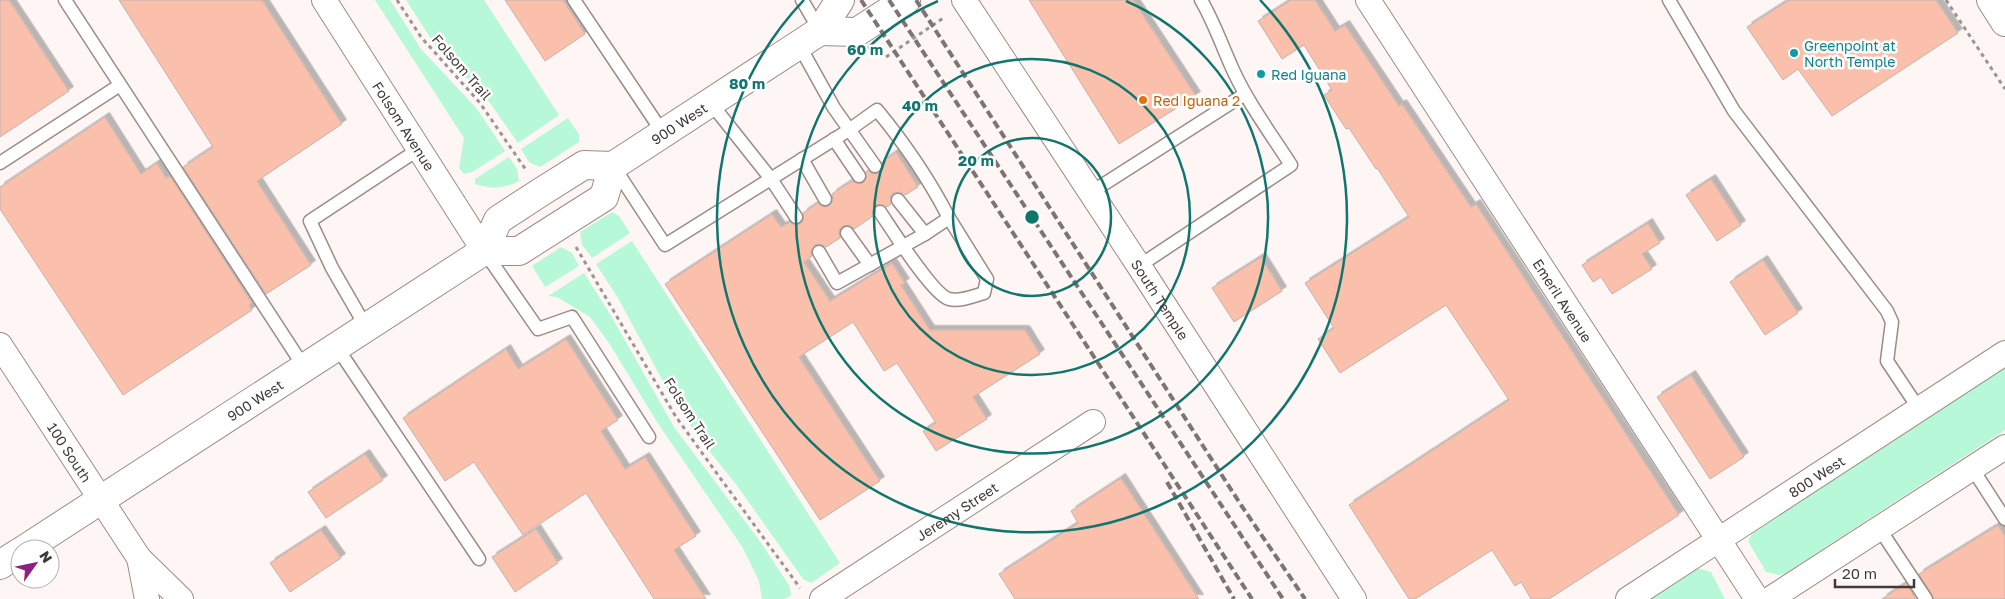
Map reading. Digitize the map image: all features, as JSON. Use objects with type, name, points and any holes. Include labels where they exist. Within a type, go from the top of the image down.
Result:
[{"type":"main road","name":"900 West","points":[[613,166],[809,38],[840,0]]},
{"type":"main road","points":[[809,38],[857,32],[906,0]]},
{"type":"main road","points":[[1990,0],[2005,22]]},
{"type":"main road","points":[[584,164],[613,166],[604,197],[519,251],[484,251],[498,220],[584,164]]},
{"type":"main road","name":"900 West","points":[[40,539],[484,251]]},
{"type":"street","name":"Folsom Avenue","points":[[324,0],[484,251]]},
{"type":"street","name":"South Temple","points":[[964,0],[1139,266],[1354,599]]},
{"type":"street","name":"Emeril Avenue","points":[[1368,0],[1757,599]]},
{"type":"street","name":"100 South","points":[[0,345],[138,558],[182,599]]},
{"type":"street","name":"800 West","points":[[1628,599],[2005,353]]},
{"type":"street","name":"Jeremy Street","points":[[812,594],[1093,422]]},
{"type":"street","points":[[1770,599],[2005,447]]},
{"type":"street","name":"100 South","points":[[138,558],[147,599]]},
{"type":"lane","points":[[65,0],[304,367]]},
{"type":"lane","points":[[574,0],[663,133]]},
{"type":"lane","points":[[802,0],[809,38],[834,108],[874,166]]},
{"type":"lane","points":[[1139,266],[1291,165],[1245,94],[1233,71],[1210,15],[1201,0]]},
{"type":"lane","points":[[1669,0],[1734,111],[1887,311],[1892,322],[1888,361],[1919,409]]},
{"type":"lane","points":[[0,163],[120,85]]},
{"type":"lane","points":[[1090,193],[1245,94]]},
{"type":"lane","points":[[710,102],[771,179],[796,218]]},
{"type":"lane","points":[[613,166],[665,245],[849,130],[877,110],[901,139],[987,279],[984,293],[950,300],[940,294],[903,246],[880,212]]},
{"type":"lane","points":[[834,139],[859,176]]},
{"type":"lane","points":[[366,326],[332,268],[310,221],[420,149]]},
{"type":"lane","points":[[802,159],[825,199]]},
{"type":"lane","points":[[898,200],[925,234]]},
{"type":"lane","points":[[819,252],[837,283],[925,234],[949,218]]},
{"type":"lane","points":[[848,233],[870,265]]},
{"type":"lane","points":[[484,251],[538,329],[572,317],[649,437]]},
{"type":"lane","points":[[336,346],[479,558]]},
{"type":"lane","points":[[1972,468],[2005,519]]},
{"type":"lane","points":[[1879,528],[1926,599]]},
{"type":"path","name":"Folsom Trail","points":[[397,0],[421,37],[480,103],[528,174]]},
{"type":"path","points":[[1946,0],[2005,88]]},
{"type":"path","points":[[886,57],[945,17]]},
{"type":"path","name":"Folsom Trail","points":[[572,241],[676,418],[812,594]]},
{"type":"green space","points":[[375,0],[390,0],[421,49],[477,109],[505,151],[472,172],[464,174],[459,168],[464,138]]},
{"type":"green space","points":[[406,0],[484,0],[559,115],[518,143],[490,103],[433,42]]},
{"type":"green space","points":[[568,118],[579,134],[579,142],[540,167],[529,162],[521,149]]},
{"type":"green space","points":[[509,157],[517,169],[519,181],[508,186],[497,187],[475,184],[475,179]]},
{"type":"green space","points":[[612,212],[619,216],[630,233],[592,258],[582,245],[580,232]]},
{"type":"green space","points":[[632,241],[840,563],[811,583],[803,579],[738,487],[699,438],[672,398],[618,298],[596,264]]},
{"type":"green space","points":[[561,247],[572,253],[579,266],[545,287],[532,266]]},
{"type":"green space","points":[[584,273],[610,314],[674,427],[762,544],[790,587],[791,596],[784,599],[762,599],[759,581],[743,548],[657,422],[609,343],[590,317],[557,297],[548,296]]},
{"type":"green space","points":[[2005,367],[2005,430],[1786,573],[1779,575],[1766,572],[1748,541],[1755,528]]},
{"type":"green space","points":[[1697,568],[1711,572],[1725,599],[1647,599]]},
{"type":"building","points":[[0,0],[9,0],[69,91],[0,137]]},
{"type":"building","points":[[119,0],[262,0],[342,124],[257,181],[311,265],[266,294],[183,167],[213,147]]},
{"type":"building","points":[[505,0],[563,0],[585,34],[545,61]]},
{"type":"building","points":[[1029,0],[1133,0],[1196,96],[1119,144]]},
{"type":"building","points":[[1291,0],[1315,0],[1335,31],[1345,25],[1399,106],[1402,104],[1471,207],[1476,204],[1679,515],[1549,599],[1531,599],[1521,582],[1515,586],[1492,550],[1415,599],[1409,599],[1349,505],[1509,400],[1446,305],[1340,373],[1318,339],[1334,328],[1305,283],[1409,217],[1377,168],[1349,128],[1346,129],[1324,95],[1332,90],[1304,45],[1282,59],[1258,21]]},
{"type":"building","points":[[1789,0],[1936,0],[1958,33],[1832,116],[1798,69],[1783,80],[1747,27]]},
{"type":"building","points":[[105,117],[141,174],[157,163],[166,178],[170,176],[252,303],[249,305],[252,310],[123,395],[0,209],[0,187]]},
{"type":"building","points":[[896,152],[918,187],[905,195],[901,192],[893,193],[890,197],[891,204],[887,207],[876,205],[873,209],[873,216],[854,229],[850,225],[843,226],[839,230],[840,238],[826,247],[819,244],[815,245],[811,252],[812,256],[804,262],[830,301],[892,263],[905,283],[901,285],[930,330],[1025,330],[1040,354],[973,397],[987,419],[936,451],[923,431],[936,423],[897,363],[884,371],[853,322],[799,357],[880,481],[820,520],[665,284],[772,214],[781,227],[790,222],[800,224],[803,220],[803,213],[818,203],[824,207],[829,206],[833,200],[832,194],[852,181],[863,183],[868,170],[872,174],[879,173],[883,169],[882,162]]},
{"type":"building","points":[[1711,179],[1741,225],[1717,241],[1686,195]]},
{"type":"building","points":[[1648,223],[1660,243],[1642,254],[1652,269],[1612,294],[1601,277],[1593,282],[1582,265]]},
{"type":"building","points":[[1261,257],[1282,291],[1234,322],[1212,288]]},
{"type":"building","points":[[1763,260],[1798,313],[1765,335],[1730,282]]},
{"type":"building","points":[[566,339],[618,420],[601,431],[625,469],[645,457],[696,536],[674,550],[706,599],[654,599],[586,493],[523,535],[474,462],[445,481],[403,418],[506,349],[518,369]]},
{"type":"building","points":[[1691,375],[1744,457],[1710,479],[1657,397]]},
{"type":"building","points":[[365,454],[383,480],[326,518],[308,492]]},
{"type":"building","points":[[1121,478],[1199,599],[1015,599],[999,574],[1078,523],[1071,511]]},
{"type":"building","points":[[1998,525],[2005,536],[2005,599],[1934,599],[1919,574]]},
{"type":"building","points":[[536,529],[558,563],[515,592],[492,557]]},
{"type":"building","points":[[321,530],[341,558],[290,592],[270,563]]},
{"type":"building","points":[[1906,583],[1916,599],[1882,599]]},
{"type":"railway","points":[[861,0],[1252,599]]},
{"type":"railway","points":[[889,0],[1283,599]]},
{"type":"railway","points":[[916,0],[1241,505],[1305,599]]},
{"type":"railway","points":[[1167,482],[1234,599]]},
{"type":"place","name":"Greenpoint at North Temple","points":[[1794,53]]},
{"type":"place","name":"Red Iguana","points":[[1261,74]]},
{"type":"place","name":"Red Iguana 2","points":[[1143,100]]}]
